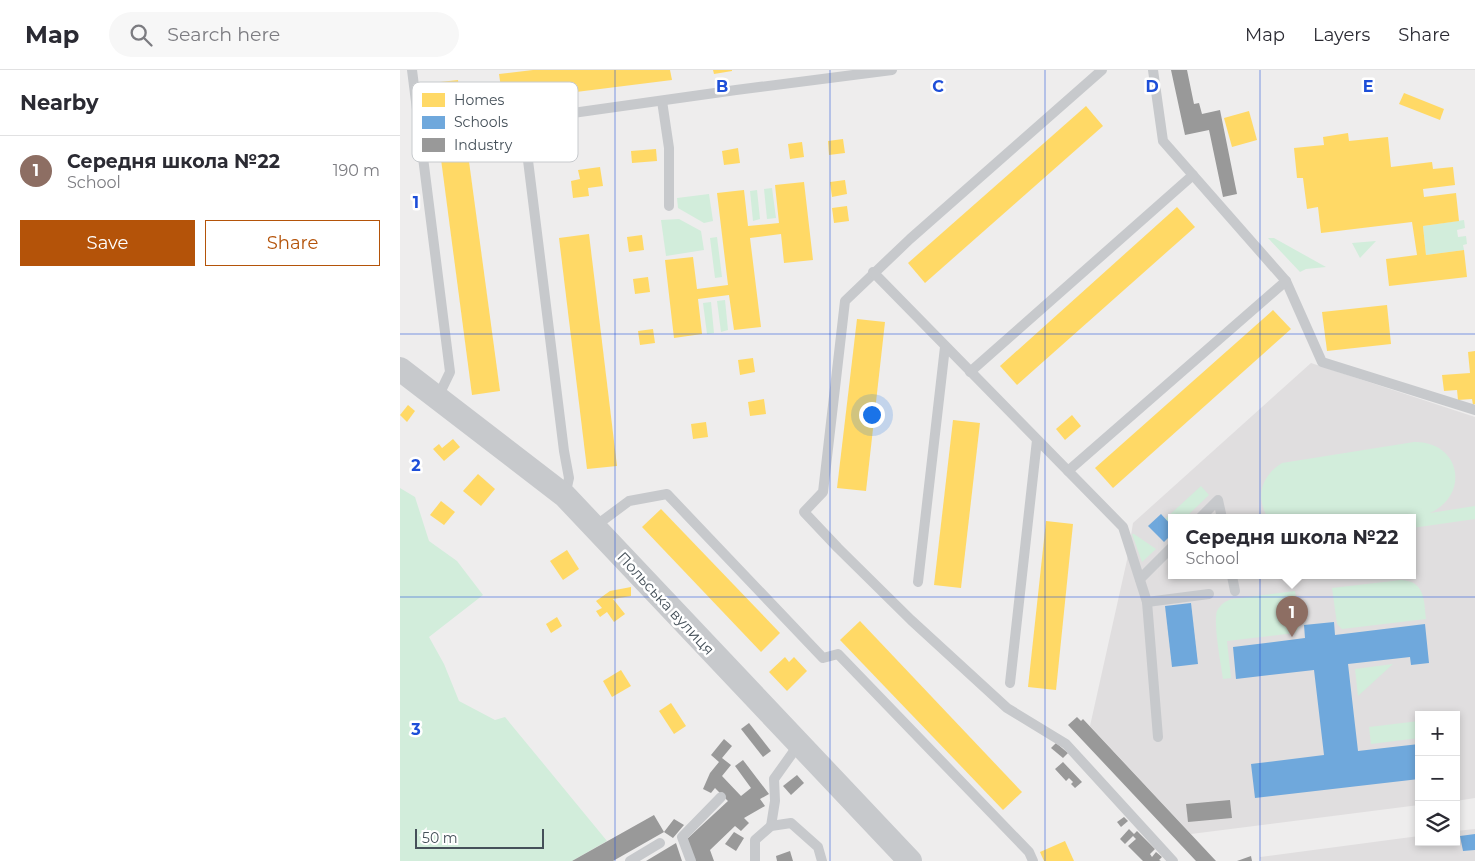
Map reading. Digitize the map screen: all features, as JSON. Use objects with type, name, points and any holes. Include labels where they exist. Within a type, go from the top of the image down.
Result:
[{"type":"street","name":"Польська вулиця","points":[[400,369],[565,496],[910,861]]},
{"type":"lane","points":[[578,113],[892,70]]},
{"type":"lane","points":[[1102,70],[940,211],[873,272],[845,301],[823,492],[804,512],[911,620],[1006,708],[1066,744],[1173,861]]},
{"type":"lane","points":[[1153,70],[1163,141],[1286,281],[1322,362],[1475,410]]},
{"type":"lane","points":[[662,101],[669,148],[669,206]]},
{"type":"lane","points":[[424,162],[450,372],[437,399]]},
{"type":"lane","points":[[529,162],[564,451],[569,478],[565,496]]},
{"type":"lane","points":[[970,372],[1193,175]]},
{"type":"lane","points":[[873,272],[1123,527],[1147,602],[1158,738]]},
{"type":"lane","points":[[1068,471],[1286,281]]},
{"type":"lane","points":[[918,582],[945,347]]},
{"type":"lane","points":[[1010,684],[1037,440]]},
{"type":"lane","points":[[594,527],[629,501],[667,494],[823,658],[838,654],[1029,852],[1033,861]]},
{"type":"lane","points":[[1204,514],[1218,500],[1221,514]]},
{"type":"lane","points":[[1140,579],[1168,551]]},
{"type":"lane","points":[[1233,579],[1235,591]]},
{"type":"lane","points":[[1147,602],[1209,594]]},
{"type":"lane","points":[[772,826],[776,801],[774,779],[799,744]]},
{"type":"lane","points":[[691,861],[682,837],[721,796]]},
{"type":"lane","points":[[755,861],[755,840],[772,826],[791,823],[818,847],[822,861]]},
{"type":"lane","points":[[630,861],[660,843]]},
{"type":"shaded area","points":[[1311,363],[1475,417],[1475,798],[1460,800],[1460,711],[1415,711],[1415,806],[1191,834],[1090,726],[1127,560],[1133,523]]},
{"type":"shaded area","points":[[1475,829],[1475,861],[1261,861],[1260,857],[1415,837],[1415,846],[1460,846],[1460,831]]},
{"type":"green space","points":[[772,188],[776,218],[767,219],[764,189]]},
{"type":"green space","points":[[757,190],[760,219],[753,221],[750,191]]},
{"type":"green space","points":[[709,194],[713,221],[704,223],[678,208],[677,198]]},
{"type":"green space","points":[[679,219],[701,231],[704,250],[666,256],[661,220]]},
{"type":"green space","points":[[1464,220],[1465,228],[1457,230],[1458,237],[1466,236],[1467,244],[1463,245],[1464,250],[1426,255],[1423,226]]},
{"type":"green space","points":[[717,237],[722,277],[715,278],[710,238]]},
{"type":"green space","points":[[1268,238],[1274,238],[1326,267],[1306,269],[1300,272]]},
{"type":"green space","points":[[1376,241],[1360,258],[1352,243]]},
{"type":"green space","points":[[725,300],[728,330],[721,332],[717,301]]},
{"type":"green space","points":[[711,302],[714,333],[707,334],[703,303]]},
{"type":"green space","points":[[1414,442],[1430,444],[1442,450],[1450,459],[1455,470],[1455,482],[1451,494],[1443,504],[1430,513],[1475,506],[1475,519],[1416,527],[1416,514],[1266,514],[1262,502],[1262,488],[1269,474],[1282,463]]},
{"type":"green space","points":[[1201,486],[1209,495],[1189,514],[1170,514]]},
{"type":"green space","points":[[400,488],[415,497],[429,541],[457,561],[483,595],[429,637],[444,664],[459,701],[495,720],[505,717],[607,841],[572,861],[400,861]]},
{"type":"green space","points":[[1132,534],[1156,549],[1142,562]]},
{"type":"green space","points":[[1401,580],[1409,581],[1419,588],[1424,599],[1426,619],[1342,629],[1337,624],[1332,588]]},
{"type":"green space","points":[[1295,591],[1299,627],[1295,633],[1227,641],[1231,678],[1223,679],[1216,625],[1217,611],[1220,607],[1232,599]]},
{"type":"green space","points":[[1393,664],[1358,696],[1355,669]]},
{"type":"green space","points":[[1415,721],[1415,738],[1371,744],[1369,727]]},
{"type":"building: Homes","points":[[533,70],[670,70],[672,80],[578,92],[578,82],[500,82],[499,74]]},
{"type":"building: Homes","points":[[713,70],[732,70],[732,71],[714,74]]},
{"type":"building: Homes","points":[[458,80],[458,82],[440,82]]},
{"type":"building: Homes","points":[[1404,93],[1444,109],[1440,120],[1399,104]]},
{"type":"building: Homes","points":[[1086,106],[1103,126],[925,283],[908,263]]},
{"type":"building: Homes","points":[[1249,111],[1257,140],[1232,147],[1224,118]]},
{"type":"building: Homes","points":[[1348,133],[1349,141],[1388,137],[1391,167],[1432,162],[1433,169],[1453,167],[1455,185],[1423,189],[1424,197],[1456,193],[1459,221],[1423,226],[1426,255],[1464,250],[1467,277],[1389,286],[1386,259],[1417,255],[1412,222],[1321,233],[1318,207],[1307,209],[1303,178],[1297,178],[1294,148],[1324,145],[1323,137]]},
{"type":"building: Homes","points":[[843,139],[845,153],[829,155],[828,141]]},
{"type":"building: Homes","points":[[802,142],[804,157],[790,159],[788,144]]},
{"type":"building: Homes","points":[[738,148],[740,163],[724,165],[722,151]]},
{"type":"building: Homes","points":[[656,149],[657,161],[632,163],[631,151]]},
{"type":"building: Homes","points":[[441,162],[469,162],[500,391],[472,395]]},
{"type":"building: Homes","points":[[600,167],[603,186],[588,188],[589,196],[573,198],[571,181],[580,179],[578,170]]},
{"type":"building: Homes","points":[[845,180],[847,194],[832,197],[830,182]]},
{"type":"building: Homes","points":[[804,182],[813,260],[784,263],[781,234],[750,238],[761,327],[734,330],[729,295],[698,299],[702,334],[674,338],[665,260],[693,257],[697,289],[728,285],[717,193],[744,190],[748,226],[779,223],[775,185]]},
{"type":"building: Homes","points":[[847,206],[849,221],[834,223],[832,208]]},
{"type":"building: Homes","points":[[1177,207],[1195,227],[1017,385],[1000,366]]},
{"type":"building: Homes","points":[[589,234],[617,466],[587,469],[559,238]]},
{"type":"building: Homes","points":[[642,235],[644,250],[629,252],[627,237]]},
{"type":"building: Homes","points":[[648,277],[650,292],[635,294],[633,279]]},
{"type":"building: Homes","points":[[1387,305],[1391,344],[1327,351],[1322,312]]},
{"type":"building: Homes","points":[[1273,310],[1291,329],[1113,488],[1095,468]]},
{"type":"building: Homes","points":[[857,319],[885,322],[866,491],[837,488]]},
{"type":"building: Homes","points":[[653,329],[655,343],[640,345],[638,331]]},
{"type":"building: Homes","points":[[1475,351],[1475,404],[1473,405],[1472,399],[1458,400],[1457,390],[1444,391],[1442,375],[1470,373],[1468,352]]},
{"type":"building: Homes","points":[[753,358],[755,372],[740,375],[738,360]]},
{"type":"building: Homes","points":[[764,399],[766,414],[750,416],[748,402]]},
{"type":"building: Homes","points":[[408,405],[415,411],[407,422],[400,415]]},
{"type":"building: Homes","points":[[1072,415],[1081,426],[1065,440],[1056,429]]},
{"type":"building: Homes","points":[[953,420],[980,423],[961,588],[934,585]]},
{"type":"building: Homes","points":[[706,422],[708,437],[693,439],[691,424]]},
{"type":"building: Homes","points":[[453,439],[460,447],[444,461],[433,449],[439,444],[442,448]]},
{"type":"building: Homes","points":[[478,474],[495,489],[481,506],[463,491]]},
{"type":"building: Homes","points":[[441,501],[455,512],[444,525],[430,515]]},
{"type":"building: Homes","points":[[661,509],[780,633],[761,652],[642,527]]},
{"type":"building: Homes","points":[[1046,521],[1073,524],[1056,690],[1028,687]]},
{"type":"building: Homes","points":[[567,550],[579,569],[563,580],[550,561]]},
{"type":"building: Homes","points":[[631,587],[631,596],[613,599],[625,614],[614,622],[607,612],[600,617],[596,611],[602,608],[596,601],[610,591]]},
{"type":"building: Homes","points":[[557,617],[562,626],[551,633],[546,624]]},
{"type":"building: Homes","points":[[860,621],[1022,792],[1003,810],[840,640]]},
{"type":"building: Homes","points":[[785,657],[789,662],[794,657],[807,671],[787,691],[769,672]]},
{"type":"building: Homes","points":[[621,670],[631,686],[612,697],[603,681]]},
{"type":"building: Homes","points":[[671,703],[686,726],[674,734],[659,711]]},
{"type":"building: Homes","points":[[1065,841],[1074,861],[1044,861],[1040,852]]},
{"type":"building: Schools","points":[[1161,514],[1168,522],[1168,538],[1164,542],[1148,526]]},
{"type":"building: Schools","points":[[1191,603],[1198,664],[1172,667],[1165,606]]},
{"type":"building: Schools","points":[[1334,622],[1335,635],[1425,624],[1429,663],[1411,665],[1410,657],[1348,664],[1358,751],[1415,744],[1415,779],[1255,798],[1251,764],[1324,755],[1314,670],[1236,679],[1233,647],[1305,638],[1304,625]]},
{"type":"building: Schools","points":[[1475,834],[1475,850],[1463,851],[1460,836]]},
{"type":"building: Industry","points":[[1171,70],[1187,70],[1194,104],[1199,103],[1202,114],[1220,110],[1237,194],[1223,197],[1209,130],[1185,135]]},
{"type":"building: Industry","points":[[1077,717],[1081,721],[1083,719],[1216,861],[1196,861],[1068,725]]},
{"type":"building: Industry","points":[[749,723],[771,751],[763,757],[741,729]]},
{"type":"building: Industry","points":[[724,739],[732,746],[722,758],[731,765],[722,776],[741,796],[751,788],[735,766],[743,760],[769,794],[760,799],[765,806],[744,818],[749,823],[741,831],[735,826],[710,850],[714,861],[695,861],[687,839],[728,801],[715,788],[711,793],[703,789],[710,773],[719,762],[711,755]]},
{"type":"building: Industry","points":[[1056,743],[1068,753],[1063,758],[1051,748]]},
{"type":"building: Industry","points":[[1063,762],[1082,782],[1075,788],[1069,778],[1066,781],[1055,769]]},
{"type":"building: Industry","points":[[797,775],[804,783],[791,795],[783,786]]},
{"type":"building: Industry","points":[[1230,800],[1232,818],[1188,822],[1186,804]]},
{"type":"building: Industry","points":[[654,815],[664,832],[613,861],[572,861]]},
{"type":"building: Industry","points":[[1124,817],[1128,821],[1121,827],[1117,822]]},
{"type":"building: Industry","points":[[674,819],[684,825],[673,838],[664,832]]},
{"type":"building: Industry","points":[[1129,829],[1134,834],[1137,831],[1155,849],[1150,854],[1152,857],[1156,852],[1162,857],[1159,860],[1161,861],[1143,861],[1128,846],[1136,839],[1133,836],[1125,844],[1120,839]]},
{"type":"building: Industry","points":[[734,832],[744,838],[736,851],[725,844]]},
{"type":"building: Industry","points":[[676,843],[682,861],[646,861]]},
{"type":"building: Industry","points":[[790,851],[793,861],[777,861],[776,856]]},
{"type":"building: Industry","points":[[1251,856],[1252,861],[1237,861]]},
{"type":"place","name":"Середня школа №22","points":[[1292,637]]}]
